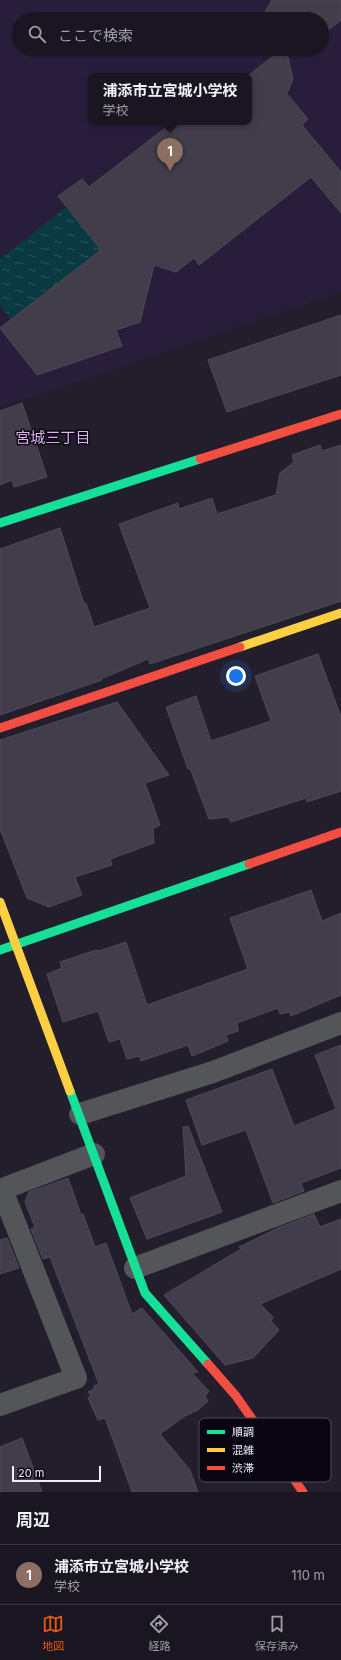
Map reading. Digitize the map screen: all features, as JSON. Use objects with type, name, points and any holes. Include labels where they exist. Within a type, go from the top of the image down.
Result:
[{"type":"street","points":[[0,523],[341,414]]},
{"type":"street","points":[[0,728],[341,613]]},
{"type":"street","points":[[0,950],[341,832]]},
{"type":"street","points":[[0,902],[80,1114],[145,1293],[236,1396],[251,1418]]},
{"type":"street","points":[[80,1114],[213,1072],[341,1024]]},
{"type":"street","points":[[0,1405],[76,1378],[1,1190],[94,1154]]},
{"type":"street","points":[[135,1268],[341,1191]]},
{"type":"street","points":[[296,1482],[303,1492]]},
{"type":"shaded area","points":[[0,0],[341,0],[341,292],[0,407]]},
{"type":"water","points":[[66,207],[101,250],[11,319],[0,305],[0,259]]},
{"type":"building","points":[[272,0],[341,0],[341,20],[329,29],[329,12],[265,12]]},
{"type":"building","points":[[273,56],[288,56],[293,79],[287,94],[308,119],[302,125],[341,172],[341,213],[311,177],[199,265],[194,258],[176,272],[154,265],[140,322],[116,330],[122,346],[37,375],[0,328],[101,250],[58,196],[82,179],[89,187],[169,125],[252,125],[252,73]]},
{"type":"building","points":[[341,315],[341,375],[227,412],[208,360]]},
{"type":"building","points":[[22,403],[47,477],[14,487],[12,480],[0,485],[0,411]]},
{"type":"building","points":[[320,445],[322,451],[341,445],[341,601],[150,664],[148,659],[101,679],[102,680],[0,715],[0,549],[60,528],[84,604],[86,603],[94,627],[150,608],[119,524],[178,503],[179,509],[212,498],[217,514],[276,495],[280,473],[294,462],[292,455]]},
{"type":"building","points":[[318,654],[341,717],[341,791],[307,802],[306,798],[231,822],[228,817],[209,819],[190,768],[188,769],[166,707],[196,696],[211,741],[271,721],[255,676]]},
{"type":"building","points":[[117,702],[169,775],[145,783],[160,825],[153,829],[154,843],[110,859],[112,865],[75,877],[82,895],[49,907],[27,898],[0,829],[0,740]]},
{"type":"building","points":[[311,890],[322,921],[341,913],[341,995],[291,1016],[289,1012],[280,1014],[278,1008],[237,1023],[238,1031],[226,1035],[228,1041],[192,1056],[188,1045],[141,1061],[139,1056],[127,1059],[120,1039],[109,1042],[98,1011],[63,1022],[47,974],[62,968],[60,962],[126,942],[147,1005],[248,969],[230,918]]},
{"type":"building","points":[[341,1045],[341,1168],[301,1183],[304,1191],[273,1203],[246,1130],[202,1145],[186,1100],[272,1069],[294,1126],[336,1109],[315,1055]]},
{"type":"building","points":[[188,1126],[222,1212],[147,1239],[130,1198],[186,1176],[183,1127]]},
{"type":"building","points":[[68,1178],[81,1215],[83,1214],[95,1247],[106,1243],[132,1314],[142,1308],[198,1372],[192,1373],[209,1391],[205,1396],[208,1401],[198,1410],[185,1416],[160,1434],[190,1470],[198,1492],[132,1492],[105,1418],[98,1420],[88,1398],[91,1396],[88,1392],[94,1389],[94,1386],[99,1384],[50,1257],[43,1259],[31,1229],[35,1227],[25,1202],[29,1192]]},
{"type":"building","points":[[314,1214],[320,1227],[341,1219],[341,1269],[260,1304],[273,1317],[271,1321],[279,1330],[253,1358],[225,1365],[164,1295],[241,1249],[239,1247],[278,1228]]},
{"type":"building","points":[[7,1238],[19,1268],[0,1274],[0,1240]]},
{"type":"building","points":[[22,1438],[42,1492],[0,1492],[0,1447]]},
{"type":"traffic: fast","points":[[0,523],[200,459]]},
{"type":"traffic: fast","points":[[0,950],[249,864]]},
{"type":"traffic: fast","points":[[70,1091],[145,1293],[208,1364]]},
{"type":"traffic: slow","points":[[240,647],[341,613]]},
{"type":"traffic: slow","points":[[0,902],[70,1091]]},
{"type":"traffic: jam","points":[[200,459],[341,414]]},
{"type":"traffic: jam","points":[[0,728],[240,647]]},
{"type":"traffic: jam","points":[[249,864],[341,832]]},
{"type":"traffic: jam","points":[[208,1364],[236,1396],[251,1418]]},
{"type":"traffic: jam","points":[[296,1482],[303,1492]]},
{"type":"place","name":"浦添市立宮城小学校","points":[[170,171]]},
{"type":"district","name":"宮城三丁目","points":[[53,437]]}]
